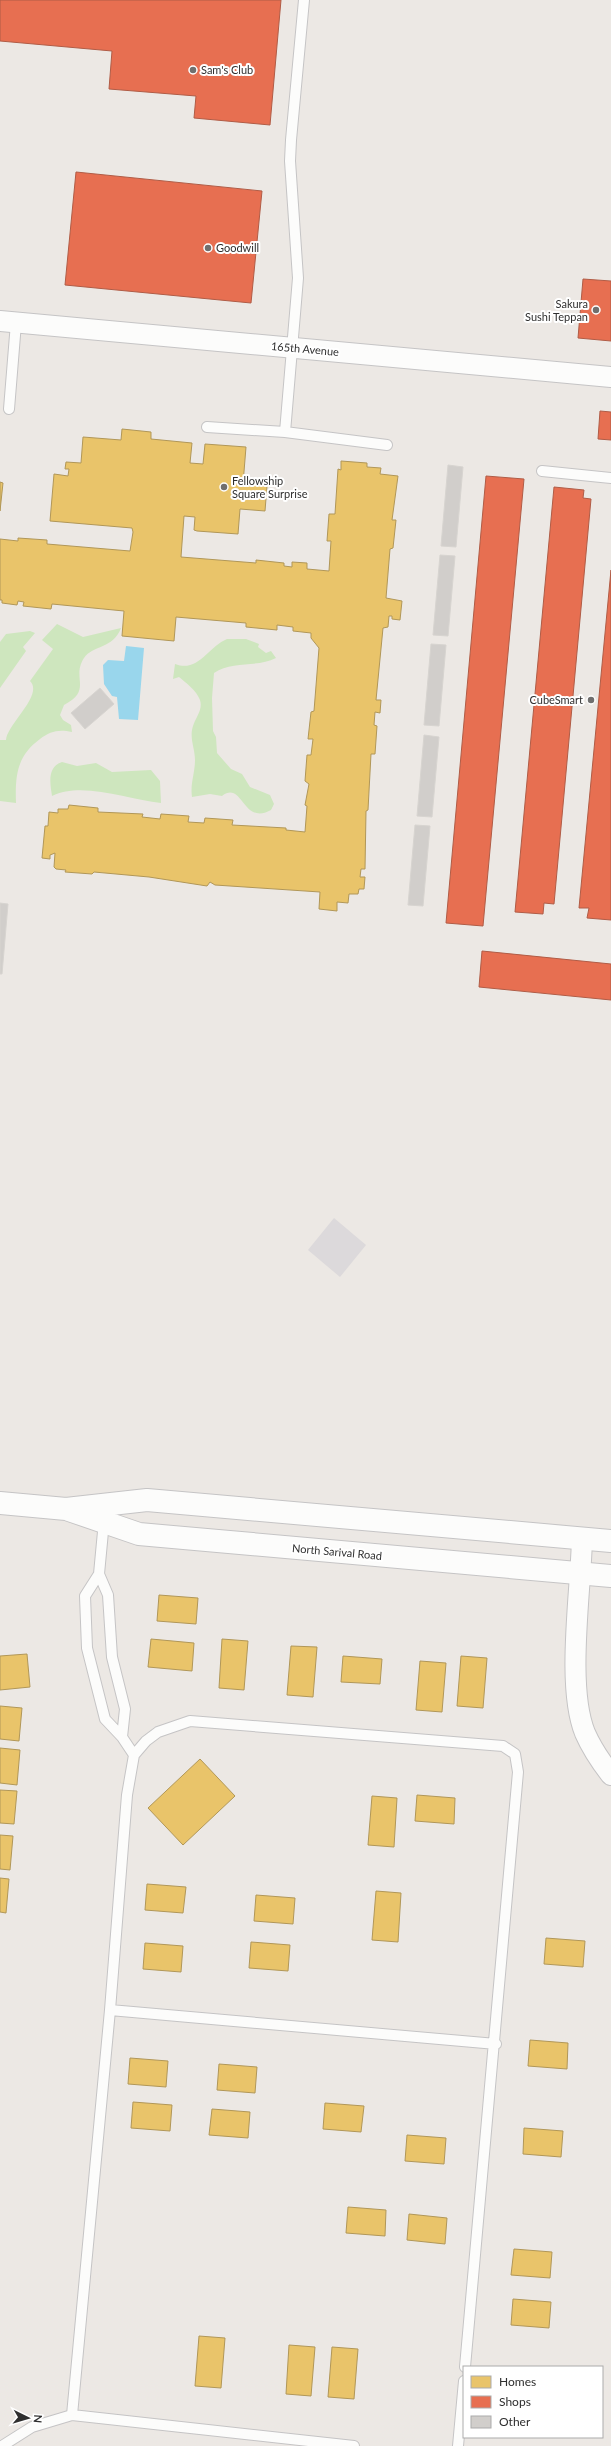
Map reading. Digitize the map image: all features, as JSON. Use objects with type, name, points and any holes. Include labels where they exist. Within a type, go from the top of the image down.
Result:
[{"type":"main road","name":"North Sarival Road","points":[[0,1503],[105,1512],[147,1500],[611,1541]]},
{"type":"main road","name":"North Sarival Road","points":[[105,1512],[139,1534],[611,1576]]},
{"type":"street","name":"165th Avenue","points":[[8,322],[611,377]]},
{"type":"street","points":[[582,1538],[576,1672],[578,1709],[585,1733],[595,1754],[611,1775]]},
{"type":"lane","points":[[285,432],[298,266],[290,161],[304,0]]},
{"type":"lane","points":[[8,322],[9,409]]},
{"type":"lane","points":[[207,427],[285,432],[387,445]]},
{"type":"lane","points":[[542,471],[611,478]]},
{"type":"lane","points":[[105,1512],[99,1574],[85,1596],[86,1648],[106,1718],[122,1737],[134,1755]]},
{"type":"lane","points":[[99,1574],[108,1595],[112,1657],[125,1709],[122,1737]]},
{"type":"lane","points":[[72,2415],[110,2010],[127,1795],[134,1755],[146,1741],[158,1732],[190,1721],[503,1746],[515,1754],[518,1772],[496,2044],[465,2366]]},
{"type":"lane","points":[[110,2010],[496,2044]]},
{"type":"lane","points":[[458,2446],[463,2392]]},
{"type":"lane","points":[[2,2446],[32,2427],[72,2415],[354,2446]]},
{"type":"shaded area","points":[[334,1218],[366,1245],[340,1277],[308,1250]]},
{"type":"green space","points":[[57,624],[83,637],[121,628],[113,640],[92,651],[84,658],[79,672],[80,689],[78,694],[64,705],[60,715],[63,720],[71,725],[72,732],[51,732],[32,745],[26,752],[19,767],[16,784],[16,803],[0,801],[0,740],[6,740],[12,726],[29,702],[33,687],[30,681],[53,649],[42,640]]},
{"type":"green space","points":[[30,631],[35,633],[23,647],[26,651],[0,688],[0,642],[6,634]]},
{"type":"green space","points":[[227,639],[246,639],[259,644],[258,647],[266,653],[271,651],[276,658],[261,663],[237,665],[221,669],[214,673],[212,698],[213,731],[216,737],[217,753],[231,769],[242,774],[250,787],[270,795],[274,804],[271,810],[261,813],[254,812],[248,808],[234,794],[229,793],[222,796],[210,794],[192,797],[195,760],[192,730],[201,704],[196,693],[187,684],[179,677],[173,679],[175,664],[183,666],[197,662]]},
{"type":"green space","points":[[62,762],[77,766],[96,763],[112,772],[151,770],[160,781],[161,803],[106,793],[78,790],[52,796],[50,781],[52,772],[57,764]]},
{"type":"water","points":[[126,646],[144,648],[138,720],[119,719],[117,697],[112,696],[104,684],[103,665],[108,660],[124,661]]},
{"type":"building: Homes","points":[[122,429],[151,432],[151,439],[192,443],[190,463],[203,464],[205,444],[246,447],[243,484],[267,486],[265,511],[240,509],[238,534],[194,530],[195,517],[184,516],[181,557],[256,563],[256,560],[284,563],[284,566],[292,567],[292,562],[307,563],[307,569],[329,571],[331,541],[327,541],[329,514],[335,514],[338,469],[341,470],[341,461],[367,463],[367,467],[381,468],[380,474],[398,476],[392,520],[396,520],[393,548],[390,549],[386,598],[402,601],[400,620],[392,619],[392,616],[389,616],[388,627],[383,628],[376,700],[381,700],[380,713],[375,712],[374,725],[377,726],[375,754],[371,754],[368,810],[366,811],[365,869],[361,869],[360,877],[365,877],[364,889],[359,889],[358,894],[349,894],[348,903],[337,902],[337,911],[319,909],[320,892],[215,885],[210,882],[207,886],[149,877],[94,872],[92,874],[65,872],[66,870],[56,869],[54,867],[55,853],[50,855],[50,859],[42,858],[45,826],[48,826],[49,812],[58,813],[58,809],[68,809],[69,805],[98,808],[98,812],[143,814],[142,817],[160,819],[161,814],[189,816],[188,822],[204,823],[205,818],[233,820],[232,825],[286,828],[286,830],[305,832],[307,806],[305,805],[309,784],[305,781],[307,755],[311,755],[313,739],[308,739],[311,712],[314,711],[319,648],[311,638],[311,633],[293,631],[293,627],[277,625],[277,630],[246,627],[246,623],[176,617],[174,641],[122,636],[124,611],[52,604],[51,609],[23,606],[24,602],[18,601],[17,605],[2,603],[2,600],[0,600],[0,539],[18,541],[18,538],[47,540],[47,544],[130,551],[133,532],[132,528],[50,521],[54,474],[68,476],[69,469],[65,469],[66,462],[81,463],[83,437],[121,440]]},
{"type":"building: Homes","points":[[0,482],[3,483],[0,511]]},
{"type":"building: Homes","points":[[159,1595],[198,1598],[196,1624],[157,1621]]},
{"type":"building: Homes","points":[[151,1639],[194,1643],[192,1671],[148,1667]]},
{"type":"building: Homes","points":[[222,1639],[248,1641],[244,1690],[219,1688]]},
{"type":"building: Homes","points":[[291,1646],[317,1647],[313,1697],[287,1695]]},
{"type":"building: Homes","points":[[27,1654],[30,1687],[0,1690],[0,1656]]},
{"type":"building: Homes","points":[[343,1656],[382,1659],[380,1684],[341,1682]]},
{"type":"building: Homes","points":[[461,1656],[487,1658],[483,1708],[457,1706]]},
{"type":"building: Homes","points":[[420,1661],[446,1663],[442,1712],[416,1710]]},
{"type":"building: Homes","points":[[0,1706],[22,1708],[19,1741],[0,1739]]},
{"type":"building: Homes","points":[[0,1748],[20,1750],[17,1785],[0,1783]]},
{"type":"building: Homes","points":[[200,1759],[235,1796],[183,1845],[148,1808]]},
{"type":"building: Homes","points":[[0,1790],[17,1791],[14,1824],[0,1823]]},
{"type":"building: Homes","points":[[417,1795],[455,1798],[454,1824],[415,1821]]},
{"type":"building: Homes","points":[[372,1796],[397,1798],[394,1847],[368,1845]]},
{"type":"building: Homes","points":[[0,1835],[13,1836],[10,1870],[0,1869]]},
{"type":"building: Homes","points":[[0,1878],[9,1879],[6,1913],[0,1912]]},
{"type":"building: Homes","points":[[147,1884],[186,1887],[183,1913],[145,1910]]},
{"type":"building: Homes","points":[[376,1891],[401,1893],[398,1942],[372,1940]]},
{"type":"building: Homes","points":[[256,1895],[295,1898],[293,1924],[254,1921]]},
{"type":"building: Homes","points":[[546,1938],[585,1941],[583,1967],[544,1964]]},
{"type":"building: Homes","points":[[251,1942],[290,1945],[288,1971],[249,1968]]},
{"type":"building: Homes","points":[[145,1943],[183,1946],[181,1972],[143,1969]]},
{"type":"building: Homes","points":[[530,2040],[568,2043],[567,2069],[528,2066]]},
{"type":"building: Homes","points":[[130,2058],[168,2061],[166,2087],[128,2084]]},
{"type":"building: Homes","points":[[219,2064],[257,2067],[255,2093],[217,2090]]},
{"type":"building: Homes","points":[[133,2102],[172,2105],[170,2131],[131,2128]]},
{"type":"building: Homes","points":[[325,2103],[364,2106],[361,2132],[323,2129]]},
{"type":"building: Homes","points":[[212,2109],[250,2112],[248,2138],[209,2135]]},
{"type":"building: Homes","points":[[524,2128],[563,2131],[561,2157],[523,2154]]},
{"type":"building: Homes","points":[[407,2135],[446,2138],[444,2164],[405,2161]]},
{"type":"building: Homes","points":[[348,2207],[386,2210],[385,2236],[346,2233]]},
{"type":"building: Homes","points":[[409,2214],[447,2218],[445,2244],[407,2240]]},
{"type":"building: Homes","points":[[514,2249],[552,2252],[550,2278],[511,2275]]},
{"type":"building: Homes","points":[[513,2299],[551,2302],[549,2328],[511,2325]]},
{"type":"building: Homes","points":[[199,2336],[225,2338],[221,2388],[195,2386]]},
{"type":"building: Homes","points":[[289,2345],[315,2347],[311,2396],[286,2394]]},
{"type":"building: Homes","points":[[332,2347],[358,2349],[354,2399],[328,2397]]},
{"type":"building: Shops","name":"Sam's Club","points":[[0,0],[281,0],[270,125],[194,118],[196,96],[109,89],[112,51],[0,41]]},
{"type":"building: Shops","points":[[76,172],[262,191],[251,303],[65,285]]},
{"type":"building: Shops","name":"Sakura Sushi Teppan","points":[[583,279],[611,281],[611,341],[578,338]]},
{"type":"building: Shops","points":[[600,411],[611,412],[611,440],[598,439]]},
{"type":"building: Shops","points":[[486,476],[524,479],[483,926],[446,923]]},
{"type":"building: Shops","points":[[554,487],[584,490],[583,498],[591,499],[554,904],[544,903],[543,914],[515,912]]},
{"type":"building: Shops","points":[[611,570],[611,920],[587,918],[589,908],[579,908]]},
{"type":"building: Shops","points":[[482,951],[611,964],[611,1000],[479,987]]},
{"type":"building: Other","points":[[448,465],[463,467],[456,547],[441,546]]},
{"type":"building: Other","points":[[440,555],[455,556],[448,636],[433,635]]},
{"type":"building: Other","points":[[431,644],[446,645],[439,726],[424,725]]},
{"type":"building: Other","points":[[100,688],[114,704],[85,729],[71,713]]},
{"type":"building: Other","points":[[424,735],[439,737],[432,817],[417,816]]},
{"type":"building: Other","points":[[415,825],[430,826],[423,906],[408,905]]},
{"type":"building: Other","points":[[0,903],[8,904],[2,974],[0,974]]},
{"type":"place","name":"Sam's Club","points":[[193,70]]},
{"type":"place","name":"Goodwill","points":[[208,248]]},
{"type":"place","name":"Sakura Sushi Teppan","points":[[596,310]]},
{"type":"place","name":"Fellowship Square Surprise","points":[[224,487]]},
{"type":"place","name":"CubeSmart","points":[[591,700]]}]
